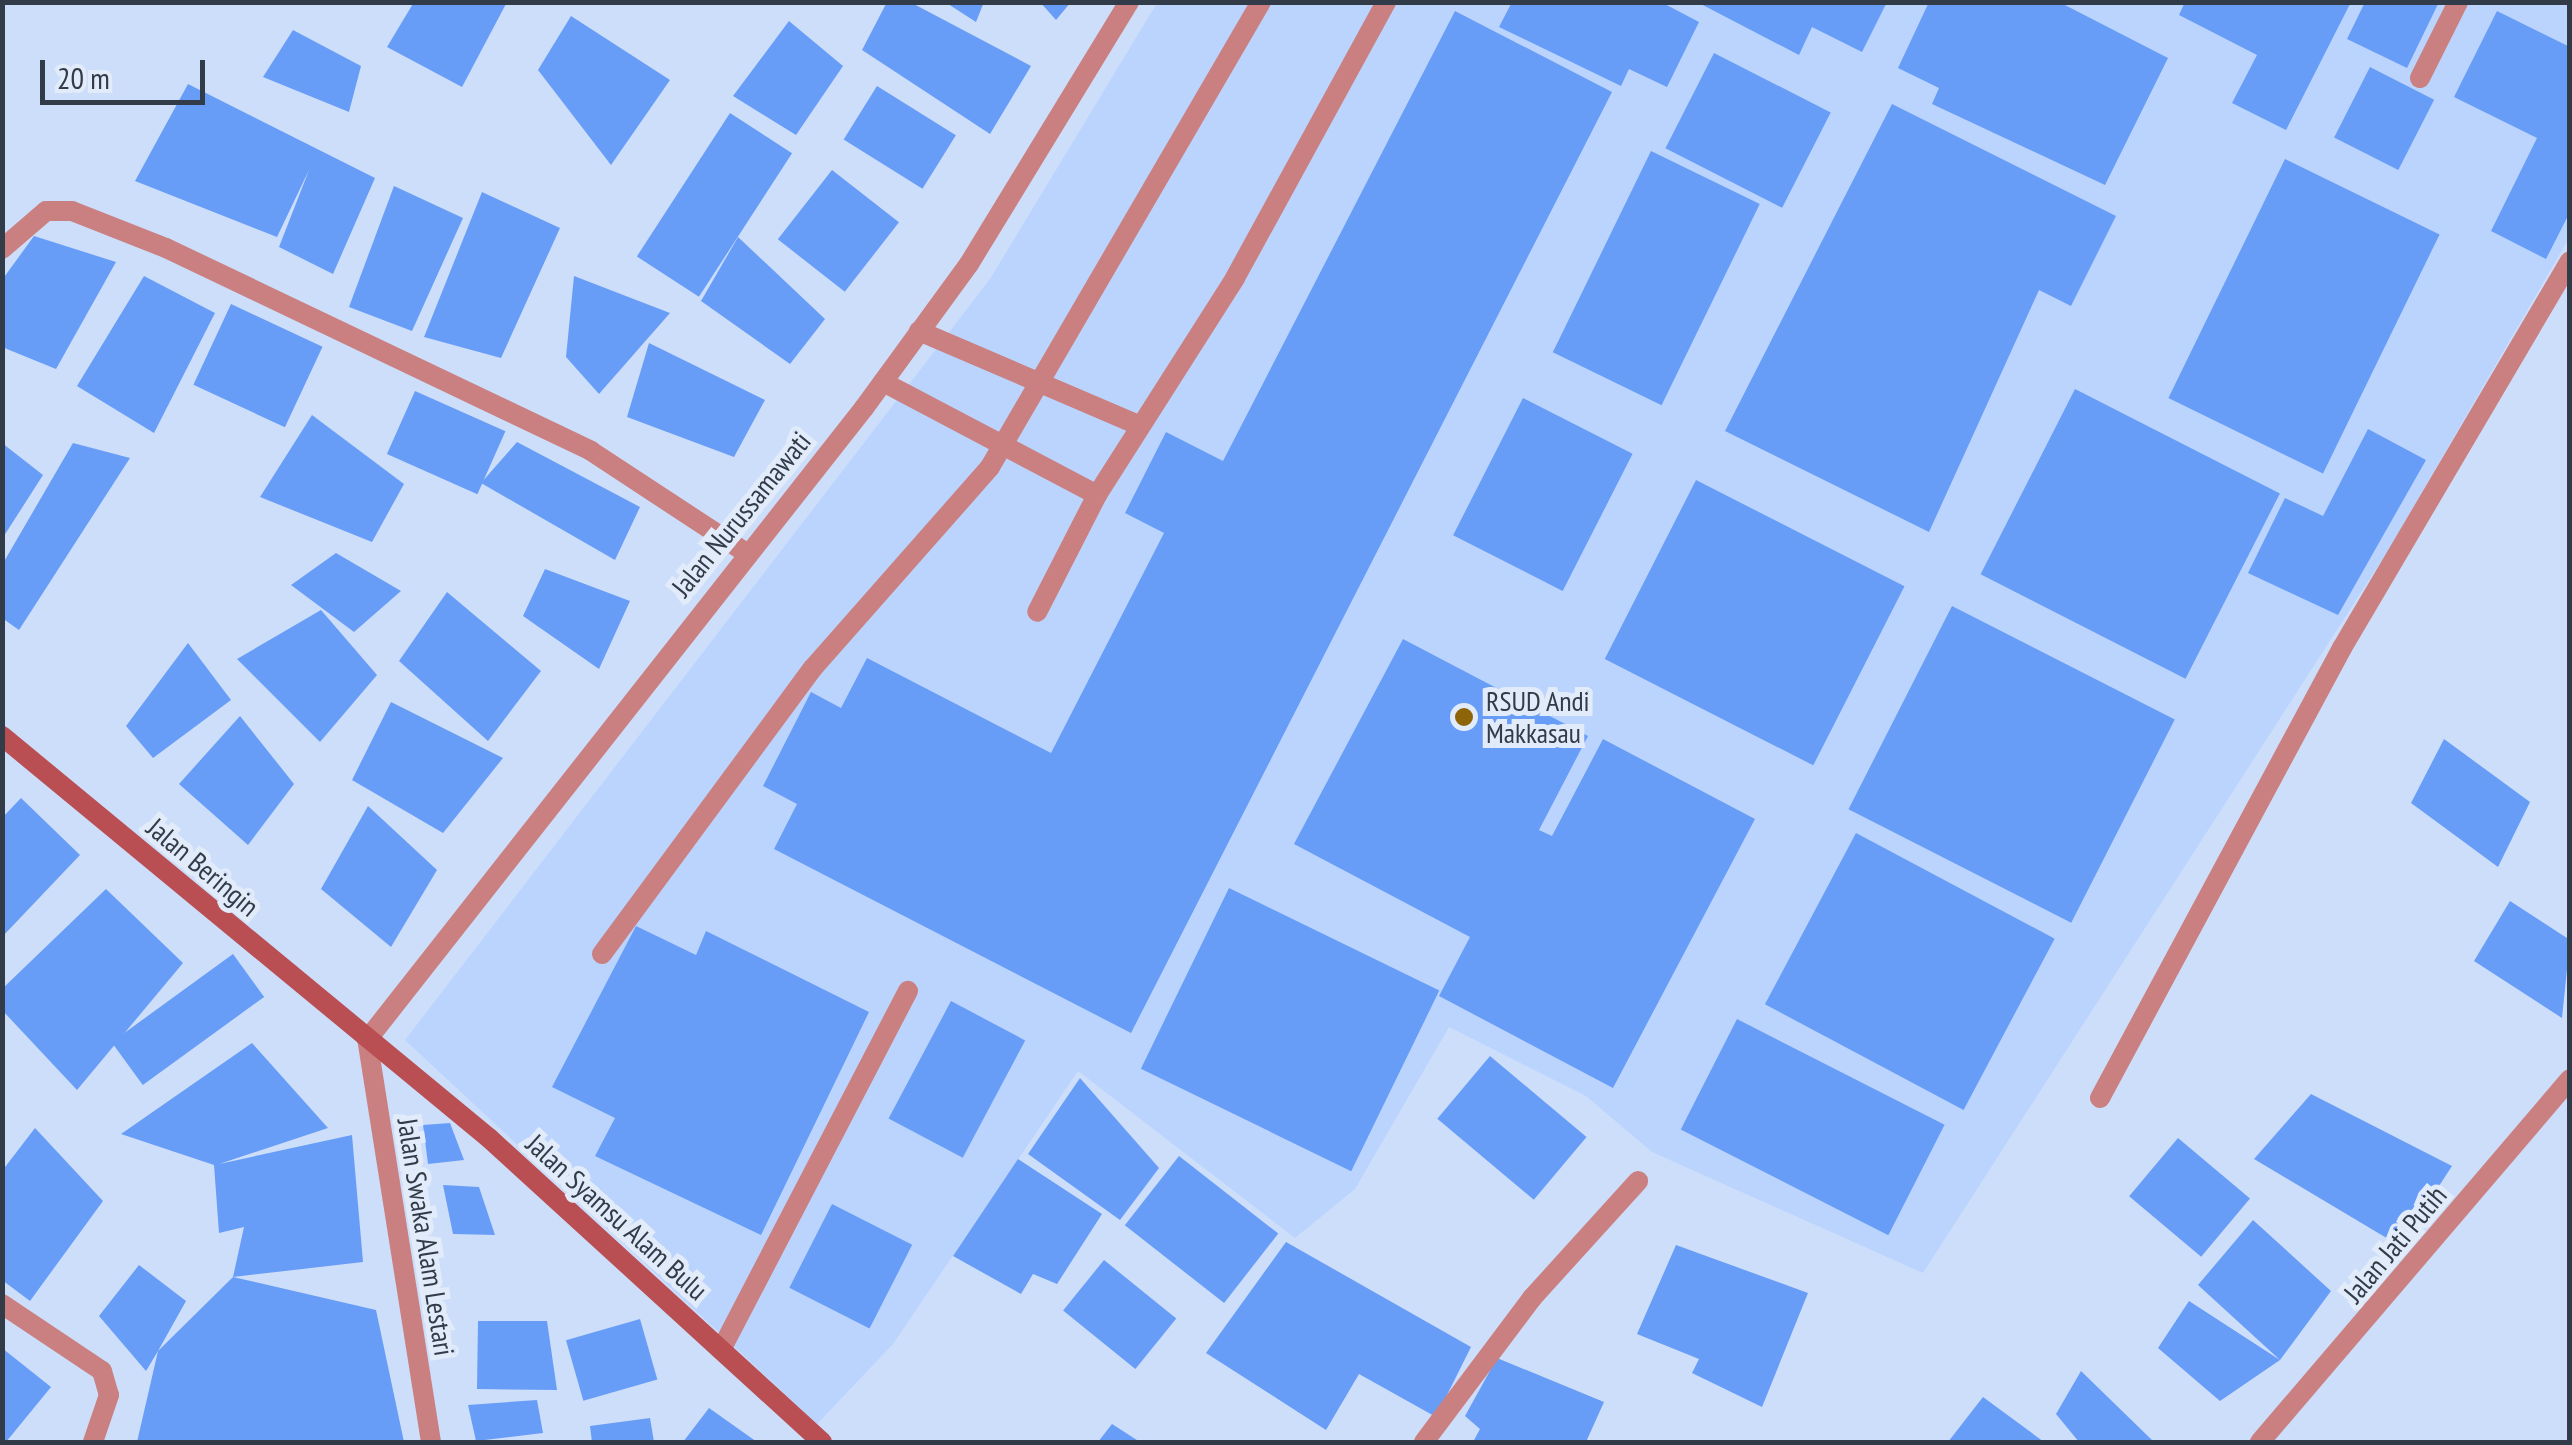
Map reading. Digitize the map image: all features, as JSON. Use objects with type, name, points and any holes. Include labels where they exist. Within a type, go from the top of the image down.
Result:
[{"type":"street","name":"Jalan Nurussamawati","points":[[368,1040],[743,551],[920,331],[1128,2]]},
{"type":"street","points":[[602,954],[813,668],[1000,447],[1262,2]]},
{"type":"street","points":[[1037,612],[1136,424],[1170,389],[1386,2]]},
{"type":"street","points":[[2420,78],[2458,2]]},
{"type":"street","points":[[2,249],[46,211],[72,211],[166,248],[590,451],[743,551]]},
{"type":"street","points":[[2100,1098],[2342,648],[2570,261]]},
{"type":"street","points":[[920,331],[1042,379],[1136,424]]},
{"type":"street","points":[[882,382],[1097,495]]},
{"type":"street","name":"Jalan Beringin","points":[[2,736],[368,1040]]},
{"type":"street","points":[[722,1350],[908,991]]},
{"type":"street","name":"Jalan Syamsu Alam Bulu","points":[[368,1040],[822,1442]]},
{"type":"street","name":"Jalan Swaka Alam Lestari","points":[[368,1040],[431,1442]]},
{"type":"street","name":"Jalan Jati Putih","points":[[2260,1442],[2570,1079]]},
{"type":"street","points":[[1424,1442],[1532,1298],[1638,1181]]},
{"type":"street","points":[[2,1304],[102,1371],[109,1395],[93,1442]]},
{"type":"shaded area","name":"RSUD Andi Makkasau","points":[[1157,3],[2569,3],[2569,238],[2389,549],[1923,1273],[1652,1152],[1586,1096],[1449,1027],[1355,1189],[1295,1238],[1078,1071],[893,1344],[817,1424],[405,1040],[990,279]]},
{"type":"building","points":[[414,2],[507,2],[462,87],[387,47]]},
{"type":"building","points":[[887,2],[910,2],[1031,66],[990,134],[862,50]]},
{"type":"building","points":[[945,2],[984,2],[976,22]]},
{"type":"building","points":[[1040,2],[1071,2],[1056,20]]},
{"type":"building","points":[[1512,2],[1661,2],[1699,22],[1667,87],[1629,69],[1621,86],[1499,27]]},
{"type":"building","points":[[1697,2],[1887,2],[1862,52],[1812,27],[1799,55]]},
{"type":"building","points":[[1929,2],[2059,2],[2168,58],[2105,185],[1932,104],[1939,88],[1898,68]]},
{"type":"building","points":[[2185,2],[2351,2],[2286,130],[2232,103],[2257,55],[2179,15]]},
{"type":"building","points":[[2365,2],[2439,2],[2407,68],[2347,39]]},
{"type":"building","points":[[1455,11],[1612,92],[1131,1033],[774,849],[797,804],[763,786],[811,692],[841,708],[867,658],[1051,753],[1164,533],[1125,513],[1166,432],[1223,461]]},
{"type":"building","points":[[2497,11],[2570,47],[2570,212],[2546,259],[2491,231],[2537,138],[2454,97]]},
{"type":"building","points":[[571,16],[670,80],[611,165],[538,70]]},
{"type":"building","points":[[789,21],[843,66],[796,135],[733,96]]},
{"type":"building","points":[[293,30],[361,66],[349,112],[263,77]]},
{"type":"building","points":[[1714,53],[1831,112],[1782,208],[1665,148]]},
{"type":"building","points":[[2370,67],[2434,100],[2398,170],[2334,137]]},
{"type":"building","points":[[188,84],[375,178],[333,274],[279,247],[309,170],[277,237],[135,181]]},
{"type":"building","points":[[877,86],[956,135],[922,189],[844,139]]},
{"type":"building","points":[[1892,104],[2116,216],[2071,306],[2039,290],[1929,532],[1725,431]]},
{"type":"building","points":[[730,113],[792,153],[699,297],[637,256]]},
{"type":"building","points":[[1651,151],[1760,204],[1662,405],[1553,352]]},
{"type":"building","points":[[2285,159],[2440,234],[2323,473],[2168,398]]},
{"type":"building","points":[[832,170],[899,222],[845,292],[778,239]]},
{"type":"building","points":[[394,186],[463,218],[412,331],[349,307]]},
{"type":"building","points":[[482,192],[560,228],[501,358],[424,337]]},
{"type":"building","points":[[34,236],[116,262],[56,369],[2,347],[2,280]]},
{"type":"building","points":[[738,237],[825,319],[790,364],[701,301]]},
{"type":"building","points":[[144,276],[215,313],[154,433],[77,386]]},
{"type":"building","points":[[574,276],[670,313],[599,394],[566,357]]},
{"type":"building","points":[[231,304],[323,347],[285,427],[193,385]]},
{"type":"building","points":[[649,343],[765,400],[734,457],[627,417]]},
{"type":"building","points":[[2075,389],[2280,493],[2186,679],[1981,574]]},
{"type":"building","points":[[415,391],[505,431],[477,494],[387,454]]},
{"type":"building","points":[[1523,398],[1633,454],[1563,591],[1453,535]]},
{"type":"building","points":[[312,415],[404,484],[372,542],[260,497]]},
{"type":"building","points":[[2368,429],[2426,460],[2338,615],[2248,573],[2285,498],[2323,516]]},
{"type":"building","points":[[517,442],[640,507],[615,560],[481,483]]},
{"type":"building","points":[[2,443],[43,475],[2,539]]},
{"type":"building","points":[[73,443],[130,458],[19,630],[2,618],[2,565]]},
{"type":"building","points":[[1696,480],[1904,586],[1813,765],[1605,659]]},
{"type":"building","points":[[336,553],[401,591],[354,632],[291,585]]},
{"type":"building","points":[[545,569],[630,601],[599,669],[523,616]]},
{"type":"building","points":[[447,592],[541,671],[488,741],[399,661]]},
{"type":"building","points":[[1952,606],[2175,719],[2071,923],[1848,809]]},
{"type":"building","points":[[321,610],[377,675],[320,742],[237,659]]},
{"type":"building","points":[[1403,639],[1588,736],[1539,830],[1552,836],[1603,739],[1755,819],[1613,1088],[1439,996],[1470,937],[1294,844]]},
{"type":"building","points":[[188,643],[231,700],[153,758],[126,726]]},
{"type":"building","points":[[391,702],[503,758],[443,833],[352,780]]},
{"type":"building","points":[[240,716],[294,784],[248,845],[179,784]]},
{"type":"building","points":[[2444,739],[2530,802],[2498,867],[2411,803]]},
{"type":"building","points":[[21,798],[80,855],[2,937],[2,818]]},
{"type":"building","points":[[368,806],[437,870],[391,947],[321,889]]},
{"type":"building","points":[[1856,833],[2055,939],[1964,1110],[1765,1004]]},
{"type":"building","points":[[1229,888],[1439,991],[1351,1171],[1141,1069]]},
{"type":"building","points":[[106,889],[183,963],[77,1090],[2,1010],[2,989]]},
{"type":"building","points":[[2510,901],[2570,940],[2562,1018],[2474,961]]},
{"type":"building","points":[[636,926],[696,955],[706,931],[869,1012],[761,1235],[595,1156],[615,1118],[552,1087]]},
{"type":"building","points":[[233,954],[264,997],[143,1085],[112,1042]]},
{"type":"building","points":[[951,1001],[1025,1040],[963,1158],[889,1118]]},
{"type":"building","points":[[1737,1019],[1945,1125],[1888,1235],[1681,1129]]},
{"type":"building","points":[[252,1043],[328,1128],[219,1164],[352,1135],[363,1262],[233,1277],[244,1227],[219,1233],[214,1165],[121,1134]]},
{"type":"building","points":[[1490,1056],[1587,1137],[1534,1200],[1437,1119]]},
{"type":"building","points":[[1080,1078],[1159,1168],[1120,1220],[1028,1154]]},
{"type":"building","points":[[2311,1094],[2452,1166],[2400,1246],[2254,1159]]},
{"type":"building","points":[[450,1123],[464,1160],[428,1164],[423,1125]]},
{"type":"building","points":[[35,1128],[103,1201],[30,1301],[2,1280],[2,1171]]},
{"type":"building","points":[[2178,1138],[2250,1198],[2201,1257],[2129,1196]]},
{"type":"building","points":[[1179,1156],[1278,1234],[1224,1303],[1125,1225]]},
{"type":"building","points":[[1018,1159],[1102,1214],[1057,1284],[1033,1274],[1021,1294],[953,1256]]},
{"type":"building","points":[[443,1185],[479,1187],[495,1235],[453,1234]]},
{"type":"building","points":[[832,1204],[912,1245],[870,1329],[789,1288]]},
{"type":"building","points":[[2253,1220],[2331,1291],[2280,1360],[2198,1285]]},
{"type":"building","points":[[1286,1242],[1471,1347],[1436,1417],[1359,1374],[1326,1430],[1206,1353]]},
{"type":"building","points":[[1676,1245],[1808,1293],[1762,1407],[1692,1373],[1699,1359],[1637,1334]]},
{"type":"building","points":[[1104,1260],[1176,1319],[1135,1369],[1063,1311]]},
{"type":"building","points":[[139,1265],[186,1301],[146,1371],[99,1316]]},
{"type":"building","points":[[233,1277],[376,1310],[404,1442],[137,1442],[158,1351]]},
{"type":"building","points":[[2189,1301],[2280,1360],[2220,1401],[2158,1348]]},
{"type":"building","points":[[640,1319],[657,1380],[583,1401],[566,1340]]},
{"type":"building","points":[[478,1321],[547,1321],[557,1390],[477,1389]]},
{"type":"building","points":[[2,1348],[51,1387],[6,1442],[2,1442]]},
{"type":"building","points":[[1497,1358],[1604,1402],[1586,1442],[1473,1442],[1480,1429],[1465,1416]]},
{"type":"building","points":[[2081,1371],[2154,1442],[2079,1442],[2056,1414]]},
{"type":"building","points":[[1983,1397],[2044,1442],[1948,1442]]},
{"type":"building","points":[[537,1400],[543,1433],[476,1441],[468,1405]]},
{"type":"building","points":[[709,1408],[757,1442],[683,1442]]},
{"type":"building","points":[[650,1418],[654,1442],[592,1442],[590,1426]]},
{"type":"building","points":[[1112,1424],[1140,1442],[1098,1442]]},
{"type":"place","name":"RSUD Andi Makkasau","points":[[1464,717]]}]
